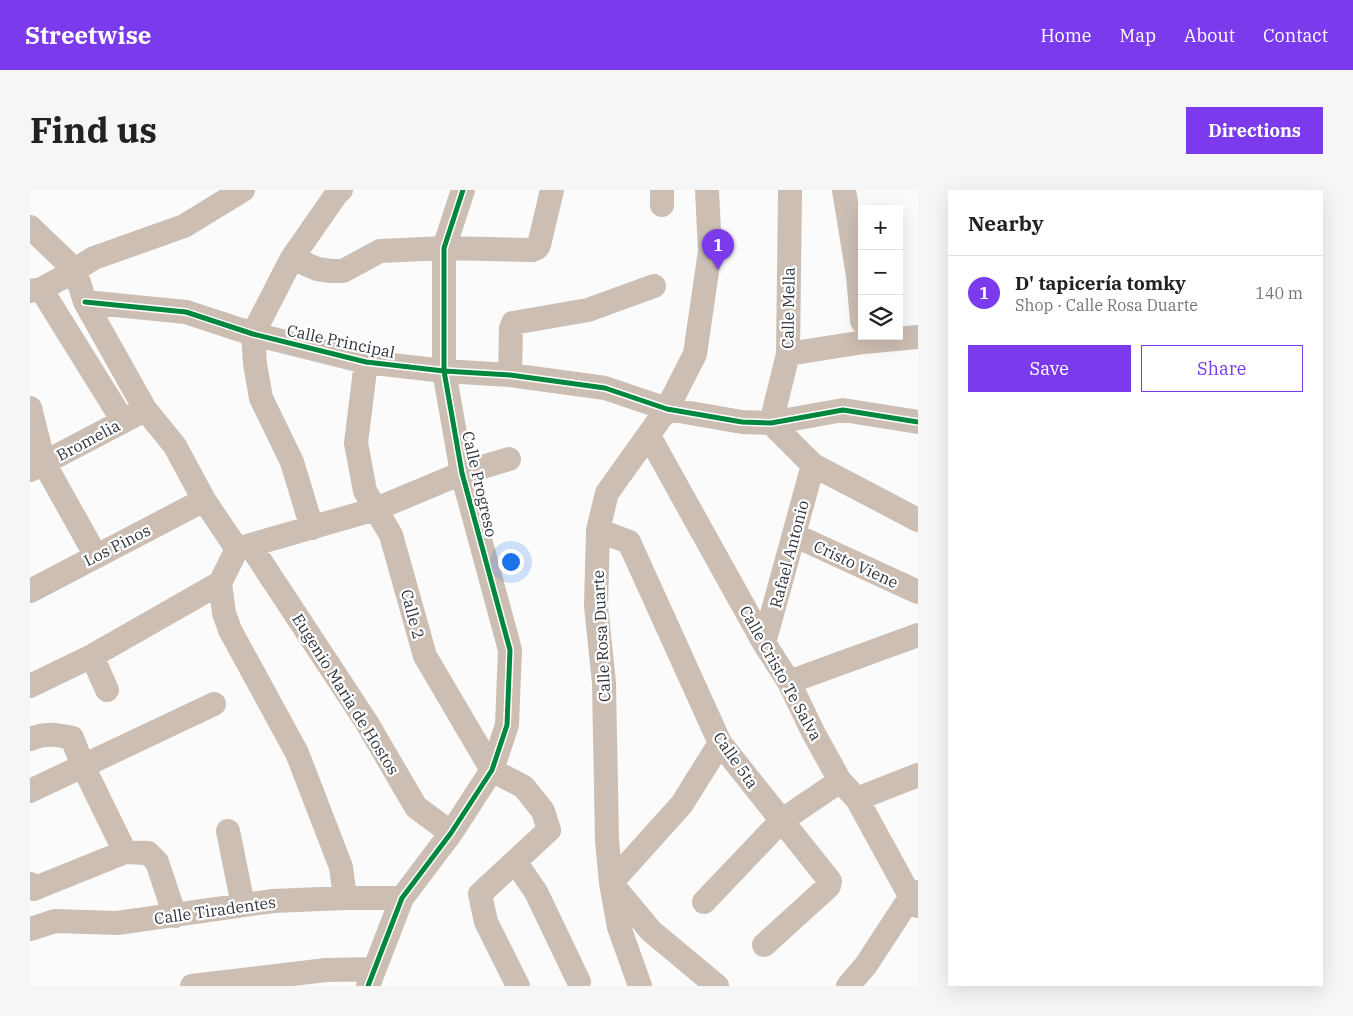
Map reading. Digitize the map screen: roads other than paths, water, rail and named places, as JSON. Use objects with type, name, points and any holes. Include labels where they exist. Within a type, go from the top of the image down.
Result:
[{"type":"street","points":[[123,421],[35,290],[94,258],[184,226],[243,190]]},
{"type":"street","points":[[312,528],[292,462],[261,398],[255,364],[253,334],[292,258],[341,190]]},
{"type":"street","name":"Calle Progreso","points":[[371,978],[402,898],[451,832],[492,770],[507,725],[510,650],[462,473],[444,372],[444,248],[463,190]]},
{"type":"street","points":[[292,258],[317,269],[343,271],[380,251],[444,248],[532,250],[539,245],[552,190]]},
{"type":"street","name":"Calle Rosa Duarte","points":[[640,986],[619,927],[611,883],[607,840],[604,683],[596,606],[598,530],[607,493],[667,409],[695,354],[710,251],[707,190]]},
{"type":"street","name":"Calle Mella","points":[[771,424],[788,354],[790,190]]},
{"type":"street","points":[[850,191],[860,295]]},
{"type":"street","points":[[30,227],[74,270],[85,302]]},
{"type":"street","points":[[510,374],[511,328],[513,323],[588,310],[654,286]]},
{"type":"street","name":"Calle Principal","points":[[85,302],[186,312],[253,334],[366,362],[444,372],[510,374],[605,388],[667,409],[742,422],[771,424],[843,410],[918,422]]},
{"type":"street","name":"Eugenio Maria de Hostos","points":[[85,302],[146,409],[174,446],[204,500],[243,547],[367,723],[416,807],[451,832]]},
{"type":"street","points":[[788,354],[858,334]]},
{"type":"street","points":[[903,336],[918,337]]},
{"type":"street","name":"Calle 2","points":[[366,362],[356,442],[365,491],[391,535],[425,656],[492,770]]},
{"type":"street","points":[[30,408],[37,466],[96,556]]},
{"type":"street","name":"Bromelia","points":[[37,466],[146,409]]},
{"type":"street","points":[[771,424],[813,465],[918,520]]},
{"type":"street","name":"Calle Cristo Te Salva","points":[[649,436],[764,643],[789,682],[840,781],[857,799],[916,898]]},
{"type":"street","points":[[30,686],[92,656],[220,583],[243,547],[376,509],[462,473],[509,459]]},
{"type":"street","name":"Rafael Antonio","points":[[764,643],[813,465]]},
{"type":"street","name":"Los Pinos","points":[[30,591],[204,500]]},
{"type":"street","name":"Calle 5ta","points":[[598,530],[629,542],[720,743],[830,881],[829,886],[764,944]]},
{"type":"street","name":"Cristo Viene","points":[[794,535],[918,592]]},
{"type":"street","points":[[220,583],[224,613],[230,630],[297,754],[341,867],[345,898]]},
{"type":"street","points":[[789,682],[918,635]]},
{"type":"street","points":[[92,656],[107,690]]},
{"type":"street","points":[[30,791],[214,704]]},
{"type":"street","points":[[30,739],[54,733],[72,738],[83,766],[125,852]]},
{"type":"street","points":[[717,986],[651,931],[611,883],[682,804],[720,743]]},
{"type":"street","points":[[492,770],[524,788],[543,811],[549,830],[516,863],[480,894],[486,922],[518,986]]},
{"type":"street","points":[[857,799],[918,775]]},
{"type":"street","points":[[704,902],[781,821],[840,781]]},
{"type":"street","points":[[228,831],[242,905]]},
{"type":"street","points":[[30,884],[33,889],[125,852],[148,853],[157,862],[175,916]]},
{"type":"street","points":[[516,863],[536,892],[579,982]]},
{"type":"street","name":"Calle Tiradentes","points":[[30,929],[55,921],[117,923],[273,901],[402,898]]},
{"type":"street","points":[[848,986],[916,898]]},
{"type":"street","points":[[192,986],[266,981],[326,970],[371,978]]},
{"type":"place","name":"D' tapicería tomky","points":[[718,270]]}]
